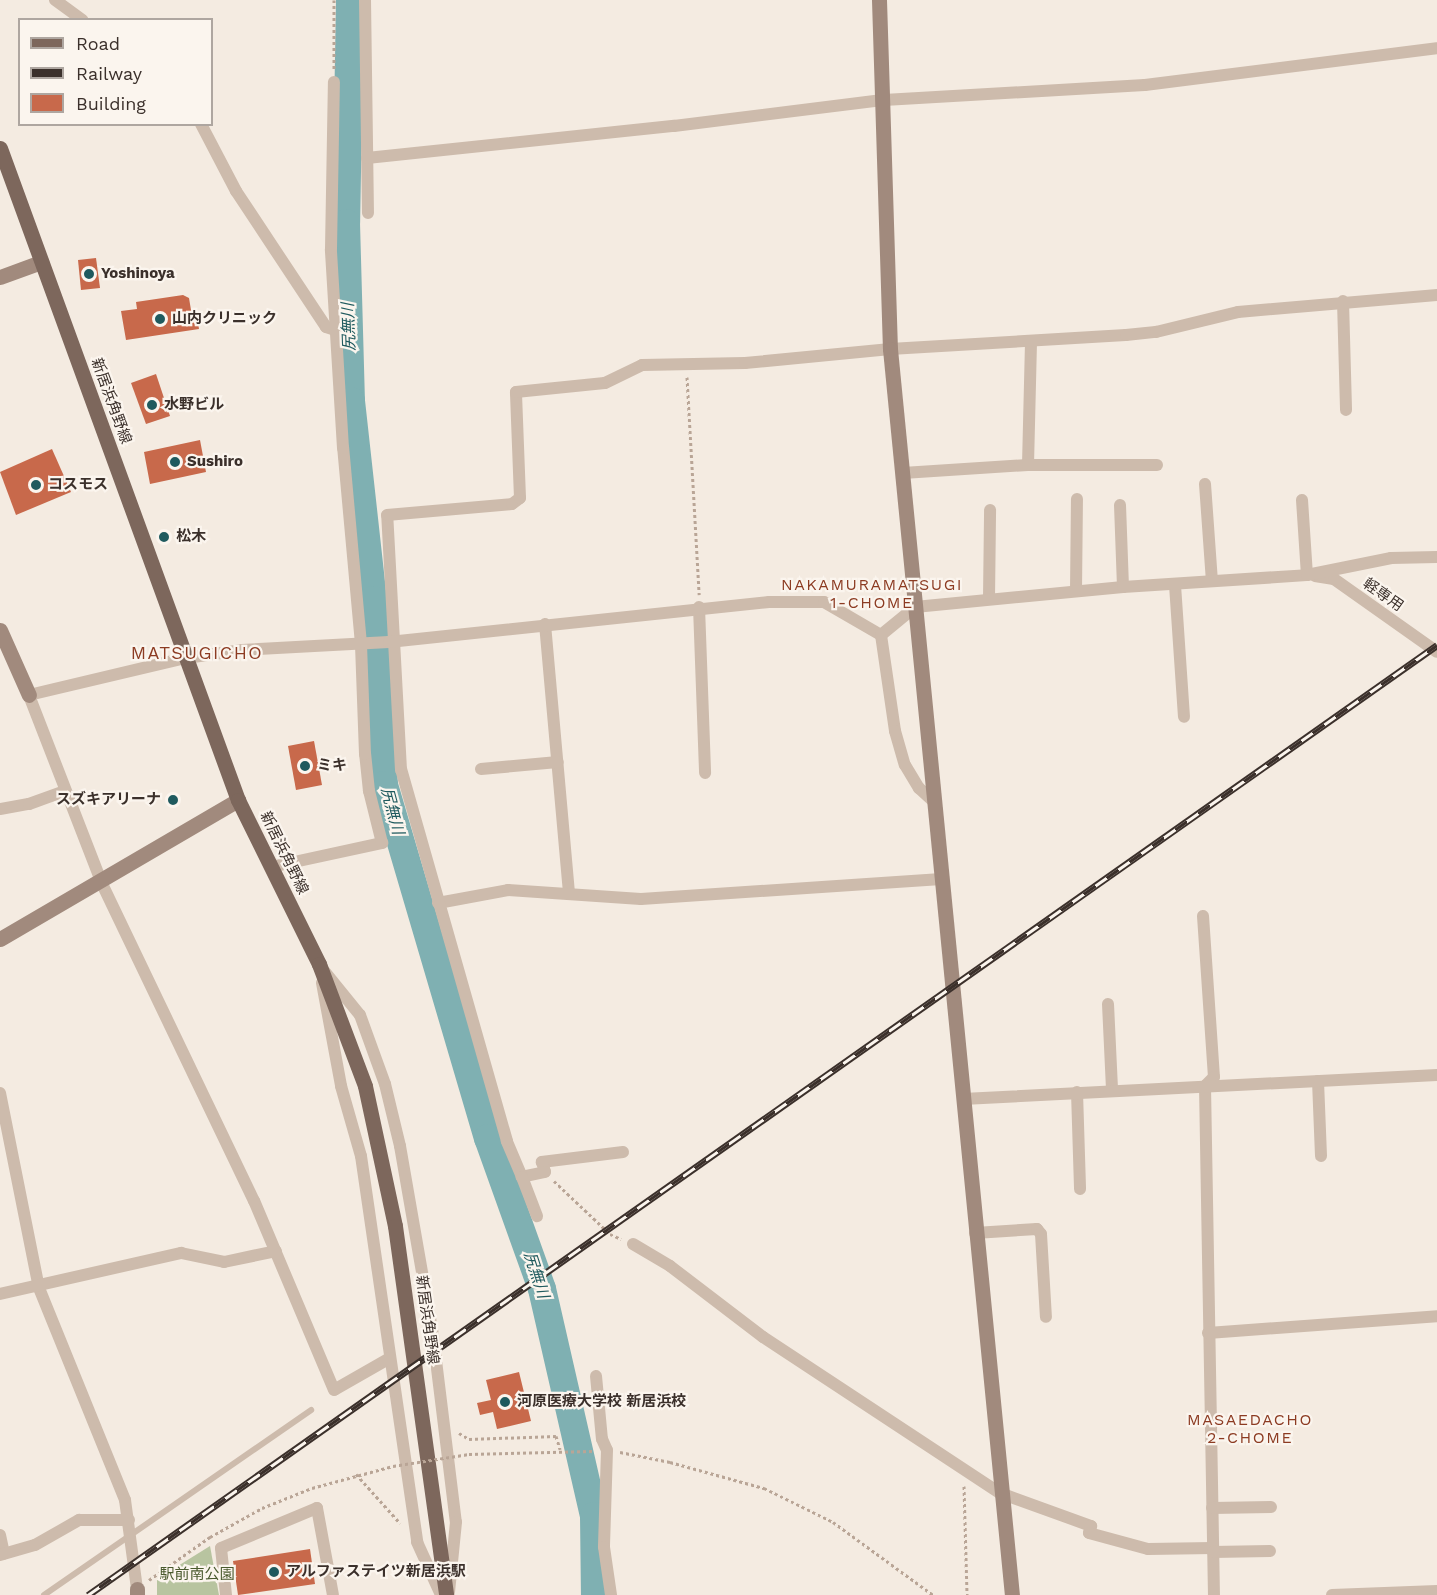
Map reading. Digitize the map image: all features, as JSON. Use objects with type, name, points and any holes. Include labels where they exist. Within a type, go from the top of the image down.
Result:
[{"type":"main road","name":"新居浜角野線","points":[[0,148],[238,800],[319,964],[365,1086],[395,1226],[445,1595]]},
{"type":"street","points":[[56,0],[80,18]]},
{"type":"street","points":[[365,0],[368,213]]},
{"type":"street","points":[[879,0],[884,100],[890,349],[1000,1493],[1012,1595]]},
{"type":"street","points":[[367,158],[674,126],[884,100],[1145,85],[1437,48]]},
{"type":"street","points":[[271,867],[382,843],[368,782],[363,644],[335,330],[331,249],[334,82]]},
{"type":"street","points":[[202,126],[236,191],[327,327],[335,330]]},
{"type":"street","points":[[0,277],[41,262]]},
{"type":"street","points":[[537,1216],[501,1120],[401,770],[391,642],[387,515],[512,504],[520,498],[516,392],[605,383],[642,365],[745,363],[890,349],[1030,343],[1156,332],[1238,312],[1437,295]]},
{"type":"street","points":[[1342,302],[1346,410]]},
{"type":"street","points":[[1028,465],[1030,343]]},
{"type":"street","points":[[903,473],[1028,465],[1157,465]]},
{"type":"street","points":[[1205,484],[1212,581]]},
{"type":"street","points":[[1076,591],[1077,499]]},
{"type":"street","points":[[1302,500],[1307,575]]},
{"type":"street","points":[[1120,505],[1123,587]]},
{"type":"street","points":[[990,510],[990,598]]},
{"type":"street","points":[[881,634],[915,607],[1123,587],[1307,575],[1391,558],[1437,557]]},
{"type":"street","name":"軽専用","points":[[1307,575],[1334,579],[1437,652]]},
{"type":"street","points":[[1175,585],[1184,717]]},
{"type":"street","points":[[29,695],[186,658],[242,650],[391,642],[699,608],[824,602],[881,634]]},
{"type":"street","points":[[699,608],[705,773]]},
{"type":"street","points":[[545,624],[569,893]]},
{"type":"street","points":[[0,630],[29,695],[64,791],[101,881],[276,1251],[334,1390],[390,1358]]},
{"type":"street","points":[[881,634],[895,731],[905,765],[920,788],[933,801]]},
{"type":"street","points":[[481,769],[558,762]]},
{"type":"street","points":[[0,809],[29,804],[64,791]]},
{"type":"street","points":[[0,939],[238,800]]},
{"type":"street","points":[[438,903],[508,890],[641,899],[941,879]]},
{"type":"street","points":[[1203,916],[1214,1077],[1204,1086],[1214,1595]]},
{"type":"street","points":[[319,964],[339,1076],[361,1156],[417,1542],[445,1595]]},
{"type":"street","points":[[319,964],[360,1015],[385,1084],[412,1211],[456,1522],[445,1595]]},
{"type":"street","points":[[1108,1004],[1112,1088]]},
{"type":"street","points":[[963,1099],[1112,1088],[1437,1075]]},
{"type":"street","points":[[1318,1081],[1321,1156]]},
{"type":"street","points":[[1077,1092],[1080,1190]]},
{"type":"street","points":[[0,1093],[39,1288],[125,1500],[137,1592]]},
{"type":"street","points":[[522,1177],[544,1172],[542,1162],[623,1152]]},
{"type":"street","points":[[975,1233],[1037,1229],[1041,1234],[1046,1317]]},
{"type":"street","points":[[633,1244],[964,1472],[1000,1493],[1091,1526],[1089,1533],[1148,1549],[1270,1551]]},
{"type":"street","points":[[0,1294],[39,1288],[181,1253],[224,1262],[276,1251]]},
{"type":"street","points":[[1208,1333],[1437,1316]]},
{"type":"street","points":[[596,1376],[603,1451],[604,1547],[611,1595]]},
{"type":"street","points":[[1212,1508],[1271,1507]]},
{"type":"street","points":[[226,1595],[221,1548],[317,1508],[333,1595]]},
{"type":"street","points":[[0,1535],[2,1554],[35,1545],[79,1520],[129,1520]]},
{"type":"street","points":[[1332,1595],[1437,1591]]},
{"type":"street","points":[[1207,1595],[1223,1595]]},
{"type":"lane","points":[[44,1595],[310,1410]]},
{"type":"path","points":[[334,0],[334,82]]},
{"type":"path","points":[[686,363],[699,608]]},
{"type":"path","points":[[544,1172],[610,1234],[633,1244]]},
{"type":"path","points":[[441,1411],[451,1413],[458,1433],[469,1439],[556,1436],[560,1450]]},
{"type":"path","points":[[393,1466],[470,1454],[560,1450],[603,1451],[670,1462],[765,1488],[833,1522],[933,1595]]},
{"type":"path","points":[[964,1472],[967,1595]]},
{"type":"path","points":[[356,1474],[417,1542]]},
{"type":"green space","name":"駅前南公園","points":[[210,1546],[219,1595],[157,1595],[157,1579]]},
{"type":"building","name":"Yoshinoya","points":[[96,258],[100,288],[81,290],[78,260]]},
{"type":"building","name":"山内クリニック","points":[[183,295],[189,298],[191,310],[196,310],[199,329],[126,340],[121,311],[137,309],[136,302]]},
{"type":"building","name":"水野ビル","points":[[156,374],[170,416],[146,424],[131,383]]},
{"type":"building","name":"Sushiro","points":[[200,440],[206,472],[150,484],[144,452]]},
{"type":"building","name":"コスモス","points":[[52,449],[71,492],[16,515],[0,472]]},
{"type":"building","name":"ミキ","points":[[314,741],[322,785],[296,790],[288,746]]},
{"type":"building","name":"河原医療大学校 新居浜校","points":[[519,1372],[531,1421],[497,1429],[493,1412],[480,1415],[477,1403],[491,1400],[486,1380]]},
{"type":"building","name":"アルファステイツ新居浜駅","points":[[310,1549],[315,1584],[238,1595],[233,1561]]},
{"type":"waterway","name":"尻無川","points":[[350,0],[346,223],[351,401],[373,600],[384,785],[488,1138],[542,1289],[594,1516],[595,1595]]},
{"type":"railway","points":[[88,1595],[1437,645]]},
{"type":"place","name":"Yoshinoya","points":[[89,274]]},
{"type":"place","name":"山内クリニック","points":[[160,319]]},
{"type":"place","name":"水野ビル","points":[[152,405]]},
{"type":"place","name":"Sushiro","points":[[175,462]]},
{"type":"place","name":"コスモス","points":[[36,485]]},
{"type":"place","name":"松木","points":[[164,537]]},
{"type":"place","name":"ミキ","points":[[305,766]]},
{"type":"place","name":"スズキアリーナ","points":[[173,800]]},
{"type":"place","name":"河原医療大学校 新居浜校","points":[[505,1402]]},
{"type":"place","name":"アルファステイツ新居浜駅","points":[[274,1572]]},
{"type":"district","name":"NAKAMURAMATSUGI 1-CHOME","points":[[872,594]]},
{"type":"district","name":"MATSUGICHO","points":[[197,653]]},
{"type":"district","name":"MASAEDACHO 2-CHOME","points":[[1250,1429]]}]
